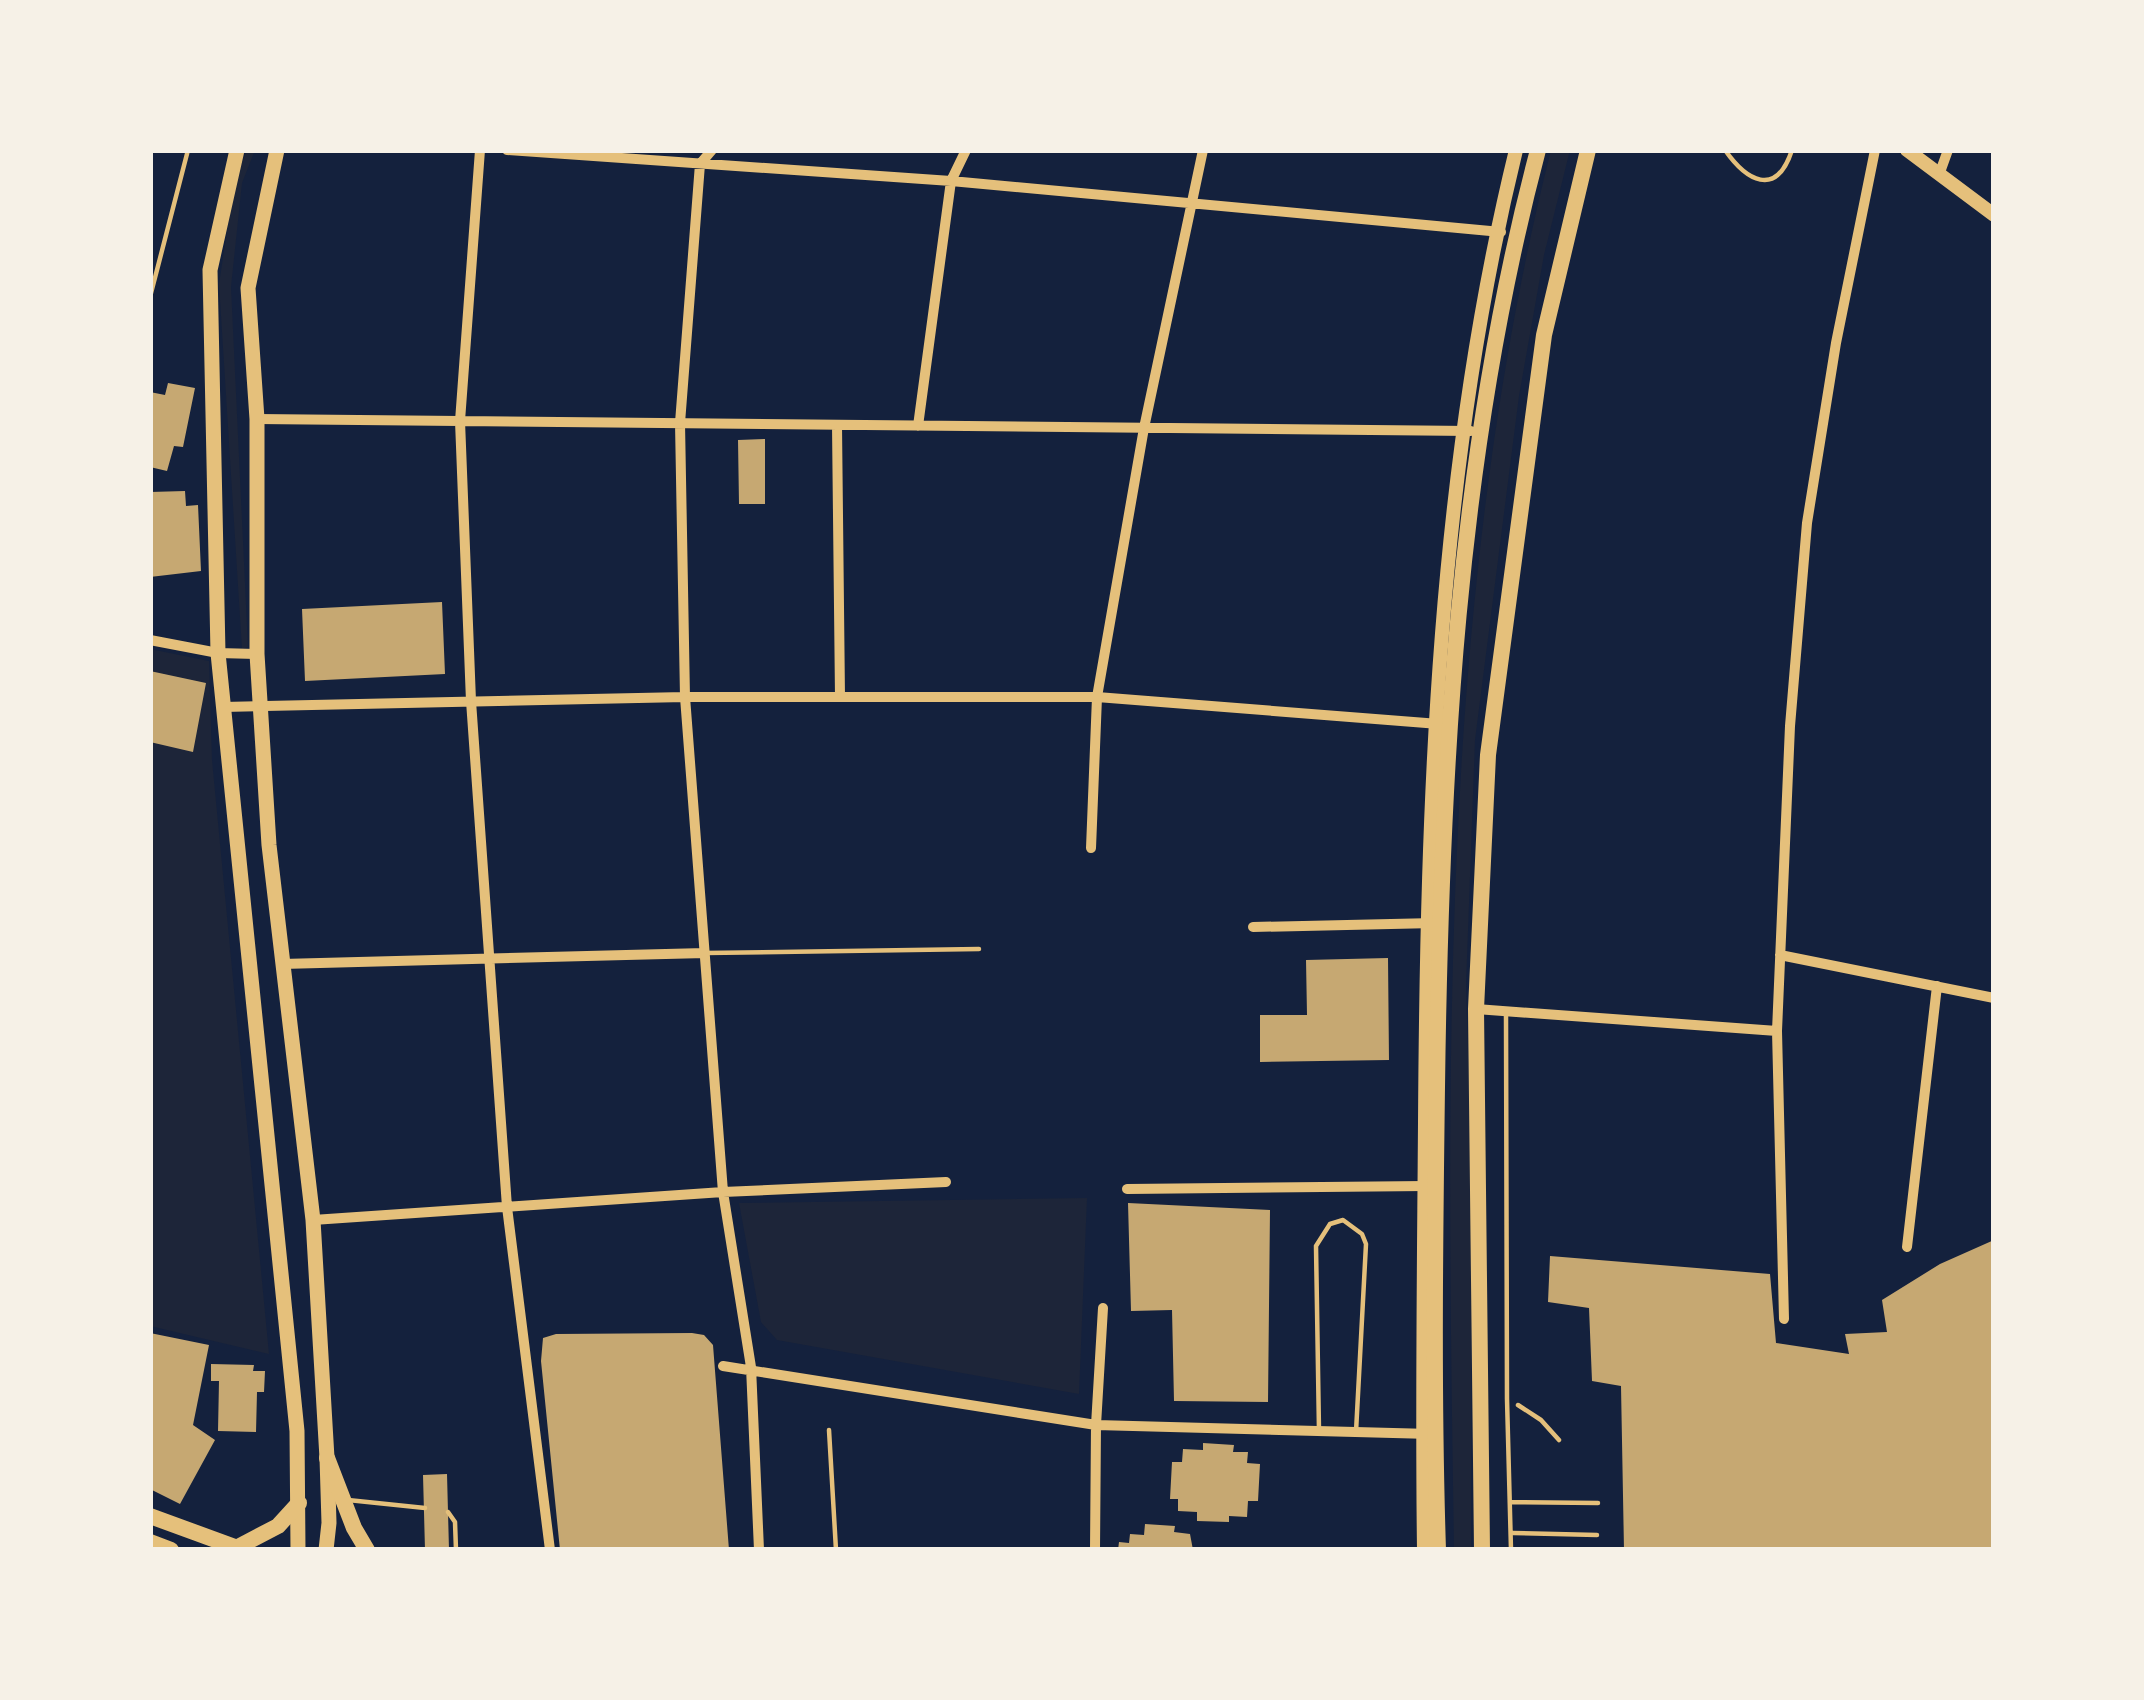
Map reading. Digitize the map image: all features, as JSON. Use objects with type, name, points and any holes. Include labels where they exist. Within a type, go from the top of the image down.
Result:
[{"type":"main road","points":[[237,150],[211,270],[218,653],[297,1430],[298,1550]]},
{"type":"main road","points":[[277,150],[248,288],[256,419],[257,654],[283,964],[313,1220],[327,1458],[326,1550]]},
{"type":"main road","points":[[1438,1550],[1428,1434],[1433,923],[1441,724],[1471,431],[1538,150]]},
{"type":"main road","points":[[1482,1550],[1476,1009],[1491,732],[1544,335],[1588,150]]},
{"type":"main road","points":[[327,1458],[368,1550]]},
{"type":"main road","points":[[150,1516],[239,1549],[265,1535],[299,1502]]},
{"type":"main road","points":[[150,1542],[171,1550]]},
{"type":"street","points":[[480,150],[460,421],[471,701],[507,1207],[550,1550]]},
{"type":"street","points":[[507,150],[951,181],[1516,235]]},
{"type":"street","points":[[712,150],[700,164],[680,423],[685,697],[723,1192],[751,1367],[759,1550]]},
{"type":"street","points":[[918,426],[951,181],[966,150]]},
{"type":"street","points":[[1090,848],[1097,697],[1144,428],[1203,150]]},
{"type":"street","points":[[256,419],[1471,431],[1496,232],[1516,150]]},
{"type":"street","points":[[1784,1319],[1777,1031],[1790,726],[1807,523],[1836,343],[1875,150]]},
{"type":"street","points":[[1907,150],[1994,215]]},
{"type":"street","points":[[1939,175],[1948,150]]},
{"type":"street","points":[[838,425],[840,697]]},
{"type":"street","points":[[150,640],[218,653],[257,654]]},
{"type":"street","points":[[223,707],[685,697],[1097,697],[1441,724]]},
{"type":"street","points":[[1252,928],[1433,923]]},
{"type":"street","points":[[283,964],[705,952]]},
{"type":"street","points":[[1780,955],[1994,998]]},
{"type":"street","points":[[1907,1247],[1937,986]]},
{"type":"street","points":[[1476,1009],[1777,1031]]},
{"type":"street","points":[[313,1220],[946,1182]]},
{"type":"street","points":[[1127,1189],[1430,1186]]},
{"type":"street","points":[[1095,1550],[1103,1308]]},
{"type":"street","points":[[723,1366],[1096,1425],[1428,1434],[1424,1550]]},
{"type":"lane","points":[[1725,150],[1742,174],[1756,181],[1771,178],[1789,160],[1792,150]]},
{"type":"lane","points":[[705,952],[979,949]]},
{"type":"lane","points":[[1506,1011],[1511,1550]]},
{"type":"lane","points":[[1318,1431],[1316,1246],[1330,1224],[1343,1220],[1362,1234],[1366,1244],[1356,1432]]},
{"type":"lane","points":[[829,1430],[836,1550]]},
{"type":"lane","points":[[343,1499],[425,1508]]},
{"type":"lane","points":[[1510,1502],[1598,1503]]},
{"type":"lane","points":[[448,1512],[454,1517],[456,1550]]},
{"type":"lane","points":[[1511,1533],[1597,1535]]},
{"type":"path","points":[[150,297],[188,150]]},
{"type":"path","points":[[1507,1399],[1541,1420],[1559,1440]]},
{"type":"shaded area","points":[[247,150],[255,150],[242,183],[231,287],[248,647],[242,649],[219,284],[235,178]]},
{"type":"shaded area","points":[[1551,150],[1570,150],[1544,255],[1519,396],[1475,740],[1466,986],[1471,1550],[1454,1550],[1452,1022],[1468,669],[1487,494],[1514,321]]},
{"type":"shaded area","points":[[150,649],[209,661],[212,760],[269,1354],[150,1326]]},
{"type":"shaded area","points":[[1087,1198],[1079,1394],[777,1340],[761,1322],[739,1203]]},
{"type":"building","points":[[168,383],[195,388],[183,447],[174,446],[167,471],[150,467],[150,392],[165,395]]},
{"type":"building","points":[[765,439],[765,504],[739,504],[738,440]]},
{"type":"building","points":[[185,491],[186,506],[198,505],[201,571],[150,577],[150,492]]},
{"type":"building","points":[[442,602],[445,674],[305,681],[302,609]]},
{"type":"building","points":[[150,671],[206,683],[193,752],[150,742]]},
{"type":"building","points":[[1388,958],[1389,1060],[1260,1062],[1260,1015],[1307,1015],[1306,960]]},
{"type":"building","points":[[1128,1203],[1270,1210],[1268,1402],[1174,1401],[1172,1310],[1131,1311]]},
{"type":"building","points":[[1994,1240],[1994,1550],[1624,1550],[1621,1386],[1592,1381],[1589,1308],[1548,1302],[1550,1256],[1770,1274],[1776,1343],[1849,1354],[1845,1334],[1887,1332],[1882,1300],[1940,1264]]},
{"type":"building","points":[[150,1333],[209,1345],[193,1425],[215,1440],[180,1504],[150,1489]]},
{"type":"building","points":[[704,1335],[713,1345],[729,1550],[560,1550],[541,1361],[543,1338]]},
{"type":"building","points":[[211,1364],[254,1365],[253,1371],[265,1371],[264,1392],[257,1392],[256,1432],[218,1431],[219,1381],[211,1381]]},
{"type":"building","points":[[1203,1443],[1234,1445],[1233,1452],[1248,1452],[1247,1463],[1260,1464],[1258,1501],[1248,1501],[1247,1517],[1197,1521],[1197,1512],[1178,1511],[1178,1499],[1170,1499],[1172,1462],[1182,1462],[1183,1449],[1203,1450]]},
{"type":"building","points":[[447,1474],[449,1550],[425,1550],[423,1475]]},
{"type":"building","points":[[1145,1524],[1175,1526],[1174,1532],[1190,1534],[1193,1550],[1118,1550],[1119,1542],[1129,1543],[1130,1534],[1144,1535]]}]
